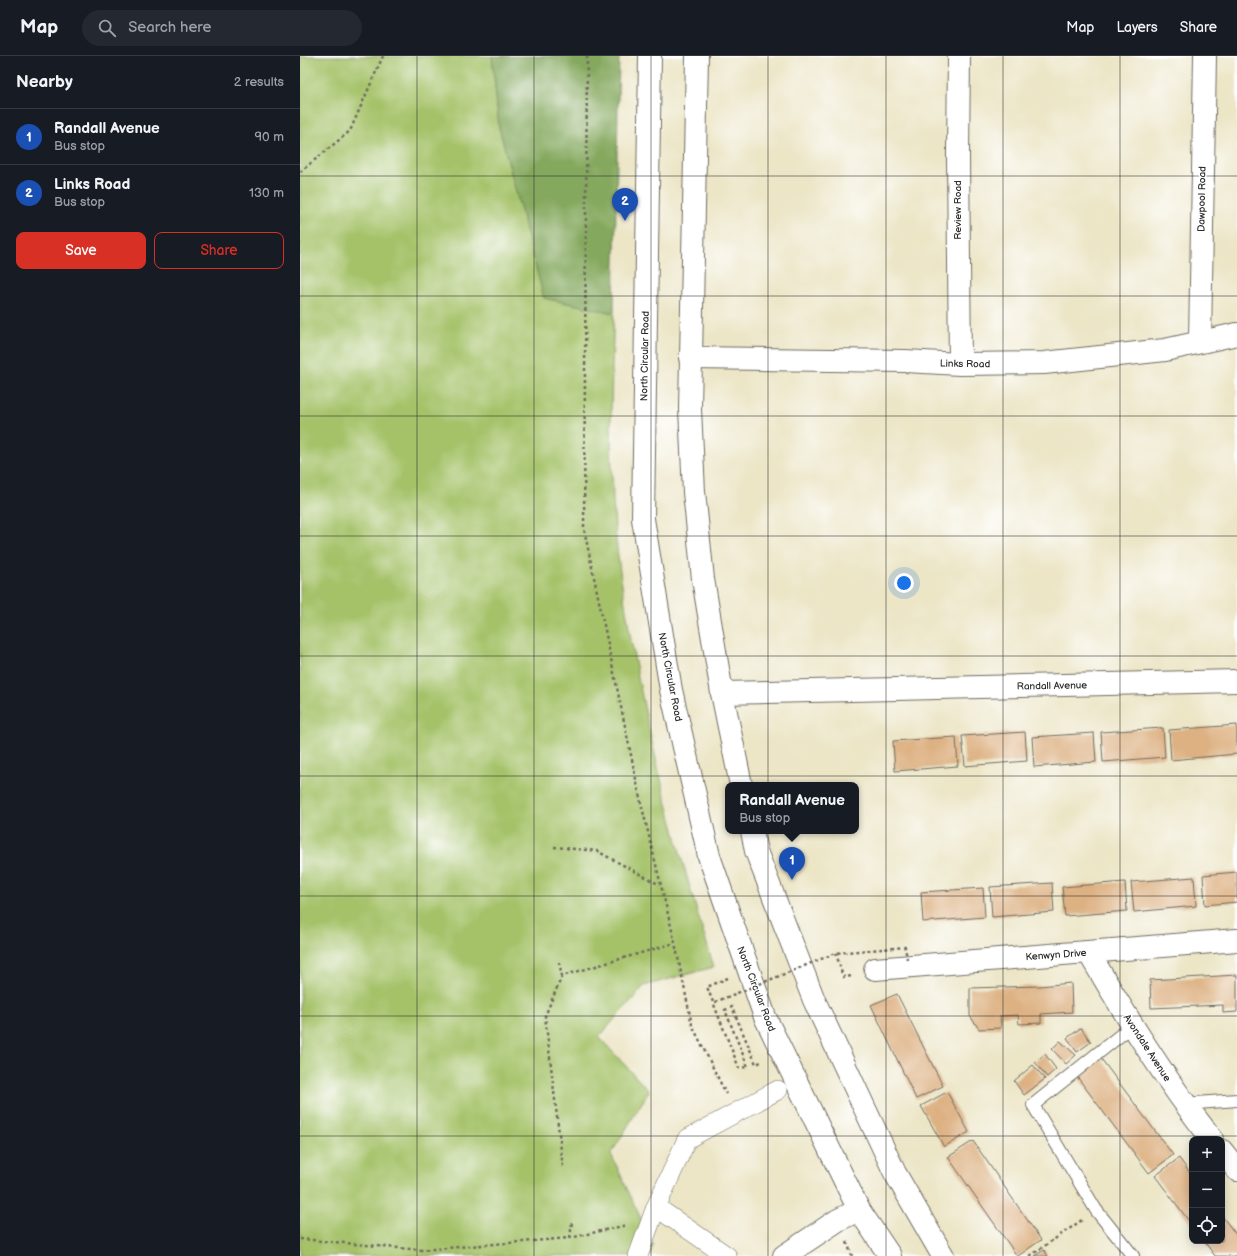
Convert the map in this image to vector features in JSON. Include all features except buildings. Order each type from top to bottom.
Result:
[{"type":"main road","name":"North Circular Road","points":[[650,56],[643,519],[671,690],[709,856],[765,1018],[859,1210],[890,1256]]},
{"type":"main road","points":[[697,56],[690,358],[690,409],[694,492],[703,579],[722,693],[740,782]]},
{"type":"main road","name":"Review Road","points":[[959,56],[958,164],[960,364]]},
{"type":"main road","name":"Dawpool Road","points":[[1200,341],[1205,56]]},
{"type":"main road","name":"Links Road","points":[[690,358],[905,361],[960,364],[1044,363],[1165,350],[1237,334]]},
{"type":"main road","name":"Randall Avenue","points":[[722,693],[1237,681]]},
{"type":"main road","points":[[753,834],[756,850],[814,1000],[895,1174],[943,1256]]},
{"type":"main road","name":"Kenwyn Drive","points":[[867,972],[1237,940]]},
{"type":"main road","name":"Avondale Avenue","points":[[1089,953],[1132,1026],[1184,1104],[1210,1136]]},
{"type":"main road","points":[[1225,1155],[1237,1170]]},
{"type":"main road","points":[[784,1256],[838,1220],[859,1210]]},
{"type":"street","points":[[638,1256],[656,1207],[686,1139],[778,1090]]},
{"type":"street","points":[[656,1207],[727,1256]]},
{"type":"lane","points":[[1132,1026],[1033,1105],[1096,1210],[1133,1256]]},
{"type":"lane","points":[[1184,1104],[1237,1100]]},
{"type":"path","points":[[300,172],[350,131],[384,56]]},
{"type":"path","points":[[588,56],[584,529],[641,803],[675,944],[692,1025],[734,1113]]},
{"type":"path","points":[[554,847],[597,851],[661,885]]},
{"type":"path","points":[[562,976],[675,944]]},
{"type":"path","points":[[715,1002],[836,953],[906,948],[906,959]]},
{"type":"path","points":[[836,953],[843,977],[867,972]]},
{"type":"path","points":[[559,962],[562,976],[545,1016],[563,1167]]},
{"type":"path","points":[[725,979],[707,987],[715,1002],[739,1068],[748,1067],[725,1010],[732,1007],[756,1064]]},
{"type":"path","points":[[300,1240],[421,1250],[570,1238],[633,1224],[656,1207]]},
{"type":"path","points":[[1030,1256],[1096,1210]]},
{"type":"path","points":[[570,1238],[572,1222]]},
{"type":"green space","points":[[300,56],[492,56],[499,127],[544,298],[614,313],[611,447],[615,527],[622,584],[631,640],[657,764],[678,845],[714,967],[644,986],[599,1037],[649,1091],[611,1154],[653,1245],[649,1256],[300,1256]]},
{"type":"green space","points":[[492,56],[619,56],[614,313],[544,298],[499,127]]},
{"type":"place","name":"Links Road","points":[[625,221]]},
{"type":"place","name":"Randall Avenue","points":[[792,880]]}]
